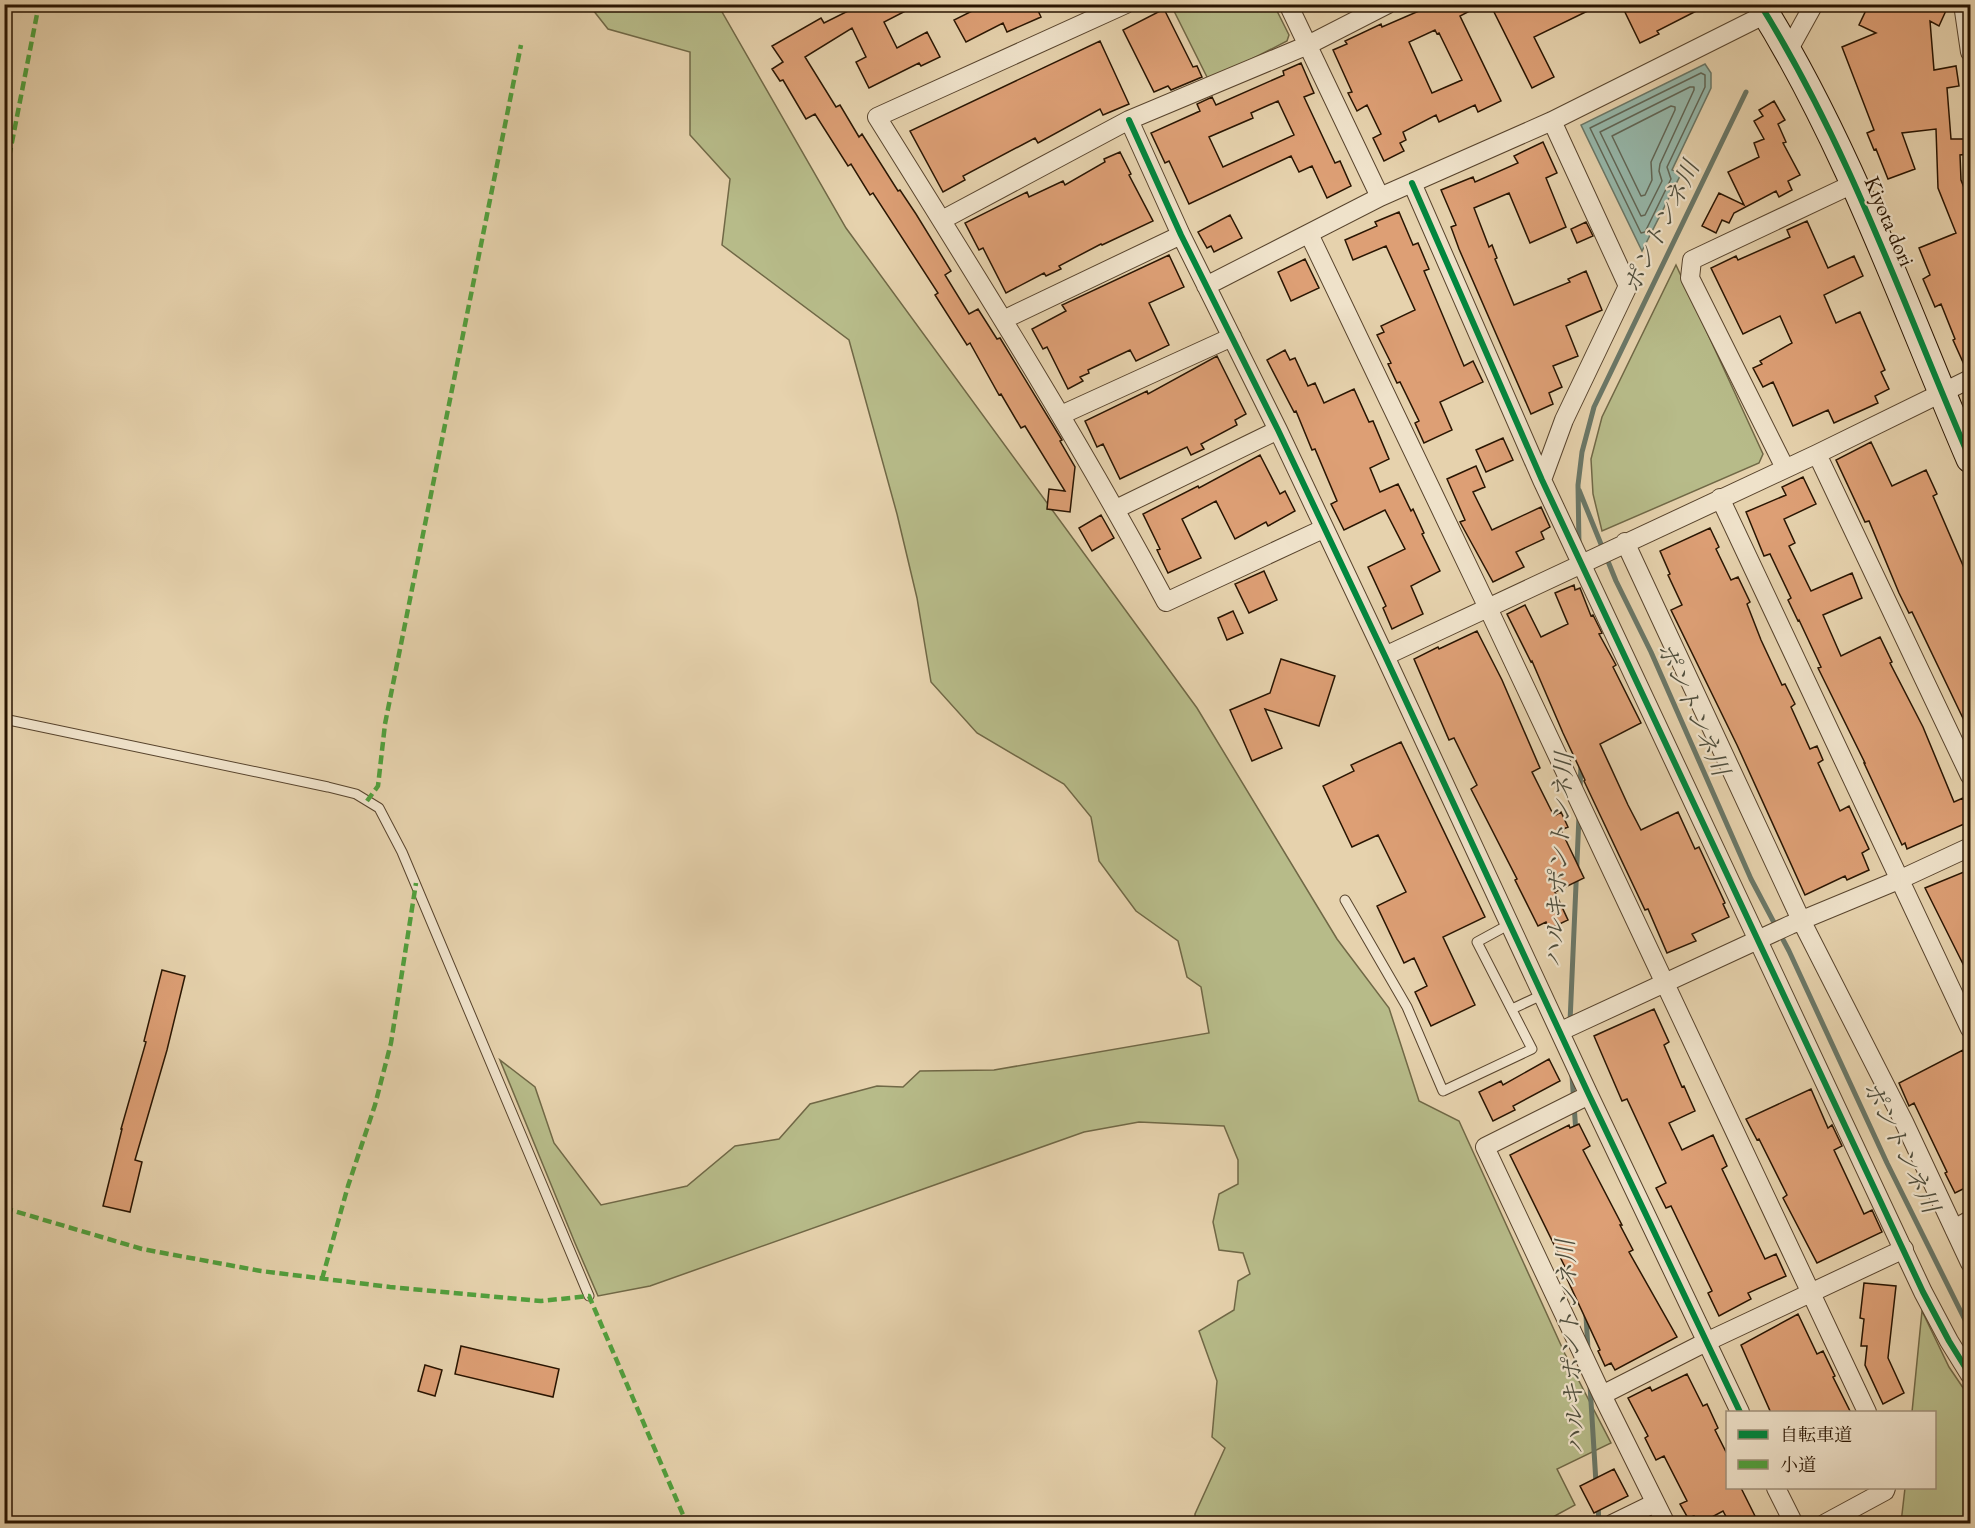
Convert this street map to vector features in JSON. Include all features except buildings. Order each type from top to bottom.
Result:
[{"type":"street","points":[[1126,4],[877,117],[1061,415],[1116,509],[1166,602],[1323,529]]},
{"type":"street","points":[[1288,4],[1380,197]]},
{"type":"street","points":[[942,220],[1129,120],[1308,45],[1388,4]]},
{"type":"street","points":[[1788,51],[1814,4]]},
{"type":"street","points":[[1963,4],[1971,52]]},
{"type":"street","points":[[1206,286],[1380,197],[1552,121],[1763,9]]},
{"type":"street","name":"Kiyota dori","points":[[1763,9],[1788,51],[1855,183],[1971,459]]},
{"type":"street","points":[[1129,120],[1181,235],[1278,430],[1385,656],[1739,1411]]},
{"type":"street","points":[[1542,480],[1564,420],[1628,286],[1552,121]]},
{"type":"street","points":[[1412,183],[1542,480],[1587,561],[1904,1249],[1949,1341],[1971,1375]]},
{"type":"street","points":[[1785,468],[1690,278],[1692,260],[1855,183]]},
{"type":"street","points":[[1308,234],[1488,608],[1866,1411]]},
{"type":"street","points":[[1003,320],[1181,235]]},
{"type":"street","points":[[1061,415],[1232,336]]},
{"type":"street","points":[[1385,656],[1817,454],[1971,379]]},
{"type":"street","points":[[1116,509],[1278,430]]},
{"type":"street","points":[[1817,454],[1971,776]]},
{"type":"street","points":[[1720,498],[1971,1029]]},
{"type":"street","points":[[1619,545],[1795,922],[1904,1122],[1971,1263]]},
{"type":"street","points":[[1561,1031],[1795,922],[1901,879],[1971,847]]},
{"type":"street","points":[[1589,1095],[1485,1147],[1602,1395],[1666,1524]]},
{"type":"street","points":[[1954,1229],[1971,1220]]},
{"type":"street","points":[[1602,1395],[1706,1342],[1904,1249]]},
{"type":"street","points":[[1776,1489],[1794,1524]]},
{"type":"street","points":[[1824,1524],[1886,1489]]},
{"type":"street","points":[[1612,1524],[1655,1503]]},
{"type":"lane","points":[[4,718],[328,787],[356,794],[378,808],[402,852],[590,1296]]},
{"type":"lane","points":[[1345,900],[1407,1007],[1443,1091],[1532,1048],[1477,942],[1510,924]]},
{"type":"lane","points":[[1512,1009],[1544,994]]},
{"type":"green space","points":[[589,5],[718,5],[846,228],[1197,708],[1337,939],[1389,1008],[1419,1101],[1459,1121],[1565,1354],[1611,1443],[1557,1469],[1575,1505],[1542,1523],[1195,1523],[1195,1514],[1225,1448],[1212,1437],[1217,1381],[1199,1331],[1234,1310],[1238,1281],[1250,1274],[1243,1253],[1219,1250],[1213,1222],[1219,1194],[1238,1184],[1238,1160],[1224,1126],[1139,1122],[1084,1132],[650,1286],[598,1296],[500,1060],[535,1087],[554,1143],[601,1205],[687,1186],[735,1146],[779,1139],[810,1104],[877,1086],[903,1087],[920,1071],[994,1070],[1209,1033],[1201,987],[1187,977],[1178,941],[1136,911],[1099,861],[1091,817],[1064,784],[977,733],[931,682],[917,598],[897,514],[849,340],[722,245],[730,179],[690,135],[690,52],[608,29]]},
{"type":"green space","points":[[1171,5],[1274,5],[1289,35],[1287,41],[1209,81]]},
{"type":"green space","points":[[1676,265],[1763,454],[1759,463],[1602,531],[1593,494],[1591,459],[1602,417]]},
{"type":"green space","points":[[1922,1311],[1949,1367],[1970,1398],[1970,1523],[1901,1523],[1905,1489],[1936,1489],[1936,1411],[1912,1411]]},
{"type":"water","points":[[1705,64],[1711,73],[1711,88],[1672,170],[1681,174],[1642,251],[1581,125]]},
{"type":"waterway","name":"ポントンネ川","points":[[1579,545],[1578,485],[1582,452],[1594,407],[1746,92]]},
{"type":"waterway","name":"ポントンネ川","points":[[1579,490],[1616,581],[1651,652],[1751,879],[1789,951],[1887,1163],[1970,1330]]},
{"type":"waterway","name":"ハルキポントンネ川","points":[[1580,788],[1581,765]]},
{"type":"waterway","name":"ハルキポントンネ川","points":[[1570,1022],[1579,816]]},
{"type":"waterway","name":"ハルキポントンネ川","points":[[1572,1076],[1576,1133]]},
{"type":"waterway","name":"ハルキポントンネ川","points":[[1586,1316],[1588,1349]]},
{"type":"waterway","name":"ハルキポントンネ川","points":[[1590,1385],[1596,1483]]},
{"type":"waterway","name":"ハルキポントンネ川","points":[[1598,1504],[1599,1524]]},
{"type":"marked path","points":[[4,183],[39,4]]},
{"type":"marked path","points":[[367,801],[378,786],[385,724],[521,45]]},
{"type":"marked path","points":[[322,1279],[348,1186],[375,1105],[391,1043],[416,883]]},
{"type":"marked path","points":[[4,1208],[142,1249],[261,1271],[390,1287],[541,1301],[589,1296],[687,1524]]},
{"type":"cycle path","points":[[1760,4],[1792,58],[1848,170],[1970,459]]},
{"type":"cycle path","points":[[1129,120],[1181,235],[1278,430],[1385,656],[1589,1095],[1740,1411]]},
{"type":"cycle path","points":[[1412,183],[1542,480],[1923,1292],[1970,1375]]}]
